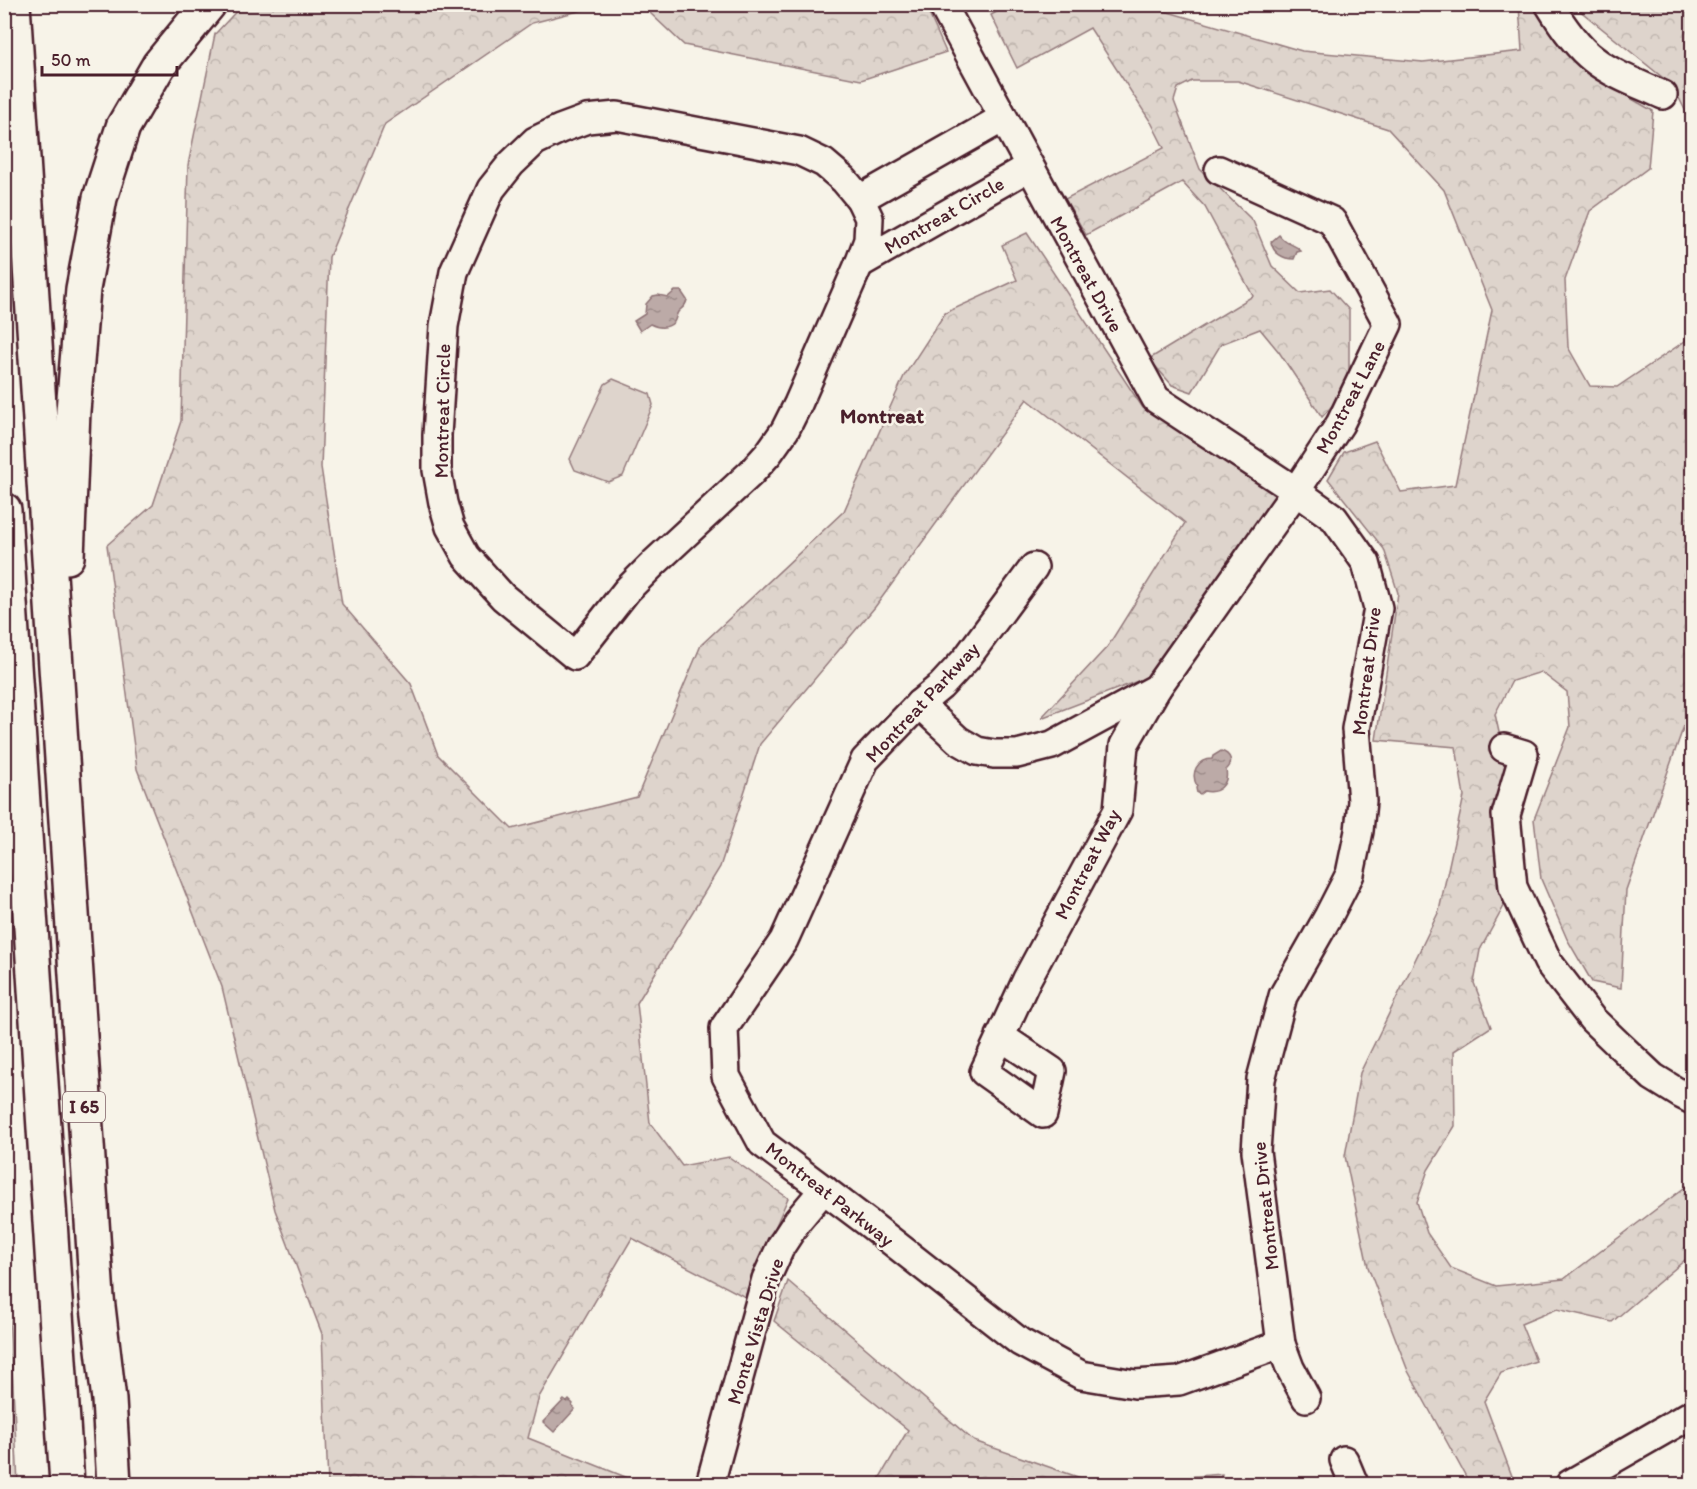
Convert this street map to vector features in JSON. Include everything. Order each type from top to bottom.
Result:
[{"type":"highway","name":"I 65","points":[[13,4],[97,1299],[109,1400],[114,1485]]},
{"type":"highway","points":[[60,730],[73,411],[83,289],[100,198],[123,127],[159,65],[209,4]]},
{"type":"highway","name":"I 65","points":[[4,510],[67,1485]]},
{"type":"street","name":"Montreat Drive","points":[[942,4],[1156,399],[1334,518],[1366,563],[1378,608],[1356,729],[1362,801],[1359,831],[1350,874],[1283,996],[1261,1079],[1256,1151],[1281,1344],[1290,1368],[1306,1398]]},
{"type":"street","points":[[1549,4],[1562,25],[1592,58],[1622,77],[1663,95]]},
{"type":"street","name":"Montreat Circle","points":[[617,116],[799,151],[824,163],[844,180],[860,199],[868,218],[868,240],[785,430],[751,473],[627,590],[575,656],[503,597],[466,556],[450,528],[437,470],[444,326],[454,272],[491,189],[511,164],[535,141],[586,119],[617,116]]},
{"type":"street","points":[[860,199],[1003,118]]},
{"type":"street","name":"Montreat Circle","points":[[859,264],[1029,167]]},
{"type":"street","name":"Montreat Lane","points":[[1220,170],[1332,221],[1388,324],[1341,424],[1296,491]]},
{"type":"street","name":"Montreat Way","points":[[1000,1036],[1027,979],[1118,810],[1124,745],[1157,688],[1296,491]]},
{"type":"street","name":"Montreat Parkway","points":[[1034,567],[966,659],[865,760],[784,940],[724,1028],[726,1076],[762,1143],[1020,1342],[1080,1375],[1135,1384],[1179,1382],[1281,1344]]},
{"type":"street","name":"Montreat Way","points":[[919,704],[958,740],[977,751],[1017,754],[1052,745],[1157,688]]},
{"type":"street","points":[[1504,748],[1524,754],[1506,815],[1513,887],[1548,962],[1592,1019],[1618,1044],[1653,1077],[1692,1100]]},
{"type":"street","name":"Monte Vista Drive","points":[[711,1485],[766,1279],[781,1246],[798,1220],[824,1189]]},
{"type":"street","points":[[1570,1485],[1692,1414]]},
{"type":"green space","points":[[243,4],[602,5],[532,23],[385,124],[329,257],[321,467],[342,604],[411,684],[438,755],[512,829],[637,797],[701,645],[844,511],[904,376],[945,313],[1017,280],[1002,245],[1027,233],[1143,408],[1278,495],[1151,676],[1041,718],[1108,646],[1185,523],[1027,399],[875,607],[760,744],[720,867],[637,1003],[650,1123],[682,1166],[729,1157],[788,1198],[745,1297],[632,1238],[539,1397],[528,1438],[643,1484],[328,1484],[322,1334],[275,1210],[222,987],[137,769],[107,545],[153,505],[181,421],[188,165],[215,34]]},
{"type":"green space","points":[[671,4],[925,5],[946,52],[861,80],[684,45],[649,12]]},
{"type":"green space","points":[[1009,5],[1144,5],[1302,51],[1423,62],[1522,51],[1519,5],[1541,5],[1588,74],[1653,111],[1648,168],[1590,211],[1565,280],[1568,347],[1590,386],[1617,387],[1685,341],[1692,321],[1692,703],[1626,890],[1621,988],[1592,982],[1567,939],[1541,879],[1534,819],[1570,727],[1567,692],[1541,672],[1512,681],[1495,714],[1507,769],[1497,810],[1504,906],[1480,950],[1474,983],[1491,1027],[1454,1051],[1455,1126],[1428,1170],[1417,1202],[1427,1233],[1451,1268],[1496,1286],[1564,1279],[1692,1182],[1692,1254],[1612,1322],[1557,1309],[1521,1324],[1536,1361],[1501,1373],[1484,1401],[1515,1484],[1470,1484],[1408,1371],[1368,1267],[1345,1156],[1360,1073],[1439,911],[1464,796],[1456,747],[1376,740],[1398,593],[1384,549],[1328,479],[1344,452],[1375,441],[1401,492],[1455,485],[1492,310],[1444,190],[1388,129],[1238,81],[1192,81],[1178,88],[1174,101],[1200,169],[1253,221],[1272,266],[1300,293],[1330,289],[1349,310],[1349,387],[1322,417],[1279,352],[1260,329],[1221,344],[1192,392],[1172,385],[1149,359],[1253,296],[1205,207],[1182,182],[1086,235],[1065,199],[1164,148],[1152,124],[1090,28],[1017,68],[991,15]]},
{"type":"green space","points":[[1573,5],[1692,5],[1692,124],[1673,86]]},
{"type":"green space","points":[[613,379],[650,394],[653,405],[623,476],[608,482],[575,470],[570,459],[605,384]]},
{"type":"green space","points":[[4,1212],[18,1484],[4,1484]]},
{"type":"green space","points":[[788,1281],[974,1441],[1098,1484],[876,1484],[908,1430],[774,1321]]},
{"type":"green space","points":[[1222,1474],[1221,1484],[1099,1484]]},
{"type":"water","points":[[1279,235],[1301,251],[1297,252],[1294,259],[1282,257],[1274,249],[1271,242]]},
{"type":"water","points":[[675,291],[681,291],[687,300],[674,322],[662,327],[650,324],[640,331],[634,321],[645,314],[646,304],[653,296],[668,297]]},
{"type":"water","points":[[1221,751],[1227,754],[1231,762],[1226,770],[1224,784],[1218,790],[1197,793],[1194,776],[1196,768],[1202,761],[1212,759]]},
{"type":"water","points":[[564,1400],[567,1402],[569,1400],[575,1409],[554,1432],[543,1422]]},
{"type":"district","name":"Montreat","points":[[882,415]]}]
